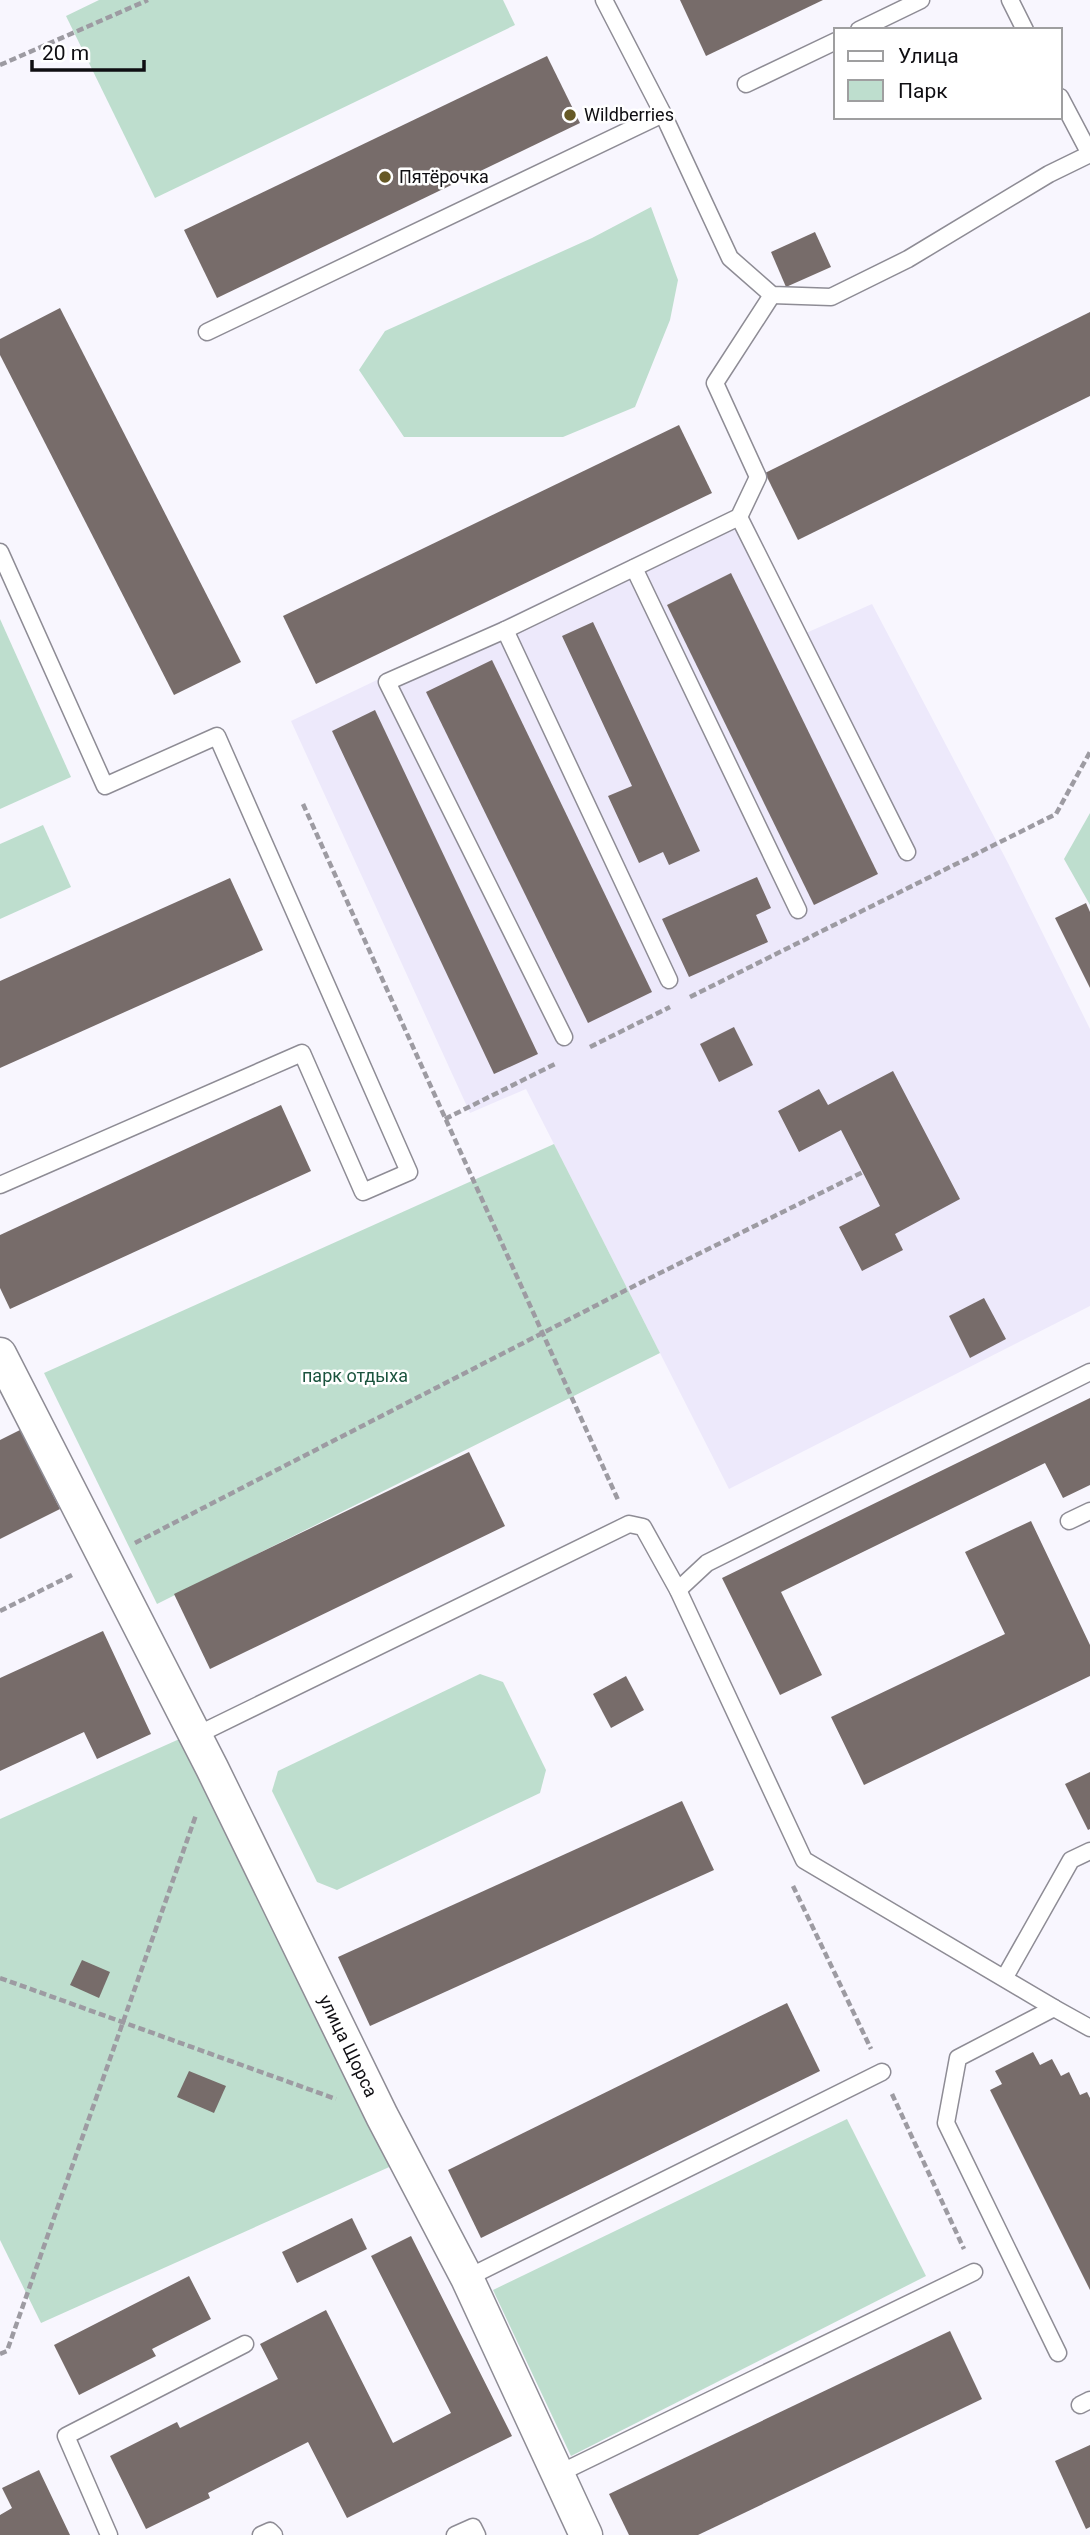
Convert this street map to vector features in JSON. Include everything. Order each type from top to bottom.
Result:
[{"type":"street","name":"улица Щорса","points":[[0,1354],[102,1560],[212,1768],[382,2116],[467,2278],[560,2473],[586,2535]]},
{"type":"lane","points":[[604,0],[663,114],[730,258],[772,295],[831,297],[908,259],[1049,174],[1090,154],[1062,101]]},
{"type":"lane","points":[[863,28],[921,0]]},
{"type":"lane","points":[[1010,0],[1024,28]]},
{"type":"lane","points":[[746,84],[834,42]]},
{"type":"lane","points":[[207,332],[663,114]]},
{"type":"lane","points":[[564,1037],[387,682],[505,630],[740,517],[758,477],[715,383],[772,295]]},
{"type":"lane","points":[[740,517],[907,852]]},
{"type":"lane","points":[[0,552],[104,786],[217,736],[410,1172],[363,1192],[302,1053],[0,1185]]},
{"type":"lane","points":[[634,568],[798,910]]},
{"type":"lane","points":[[505,630],[669,980]]},
{"type":"lane","points":[[677,1590],[707,1563],[1090,1372]]},
{"type":"lane","points":[[1069,1521],[1090,1511]]},
{"type":"lane","points":[[195,1736],[629,1524],[643,1527],[677,1590],[804,1860],[1090,2028]]},
{"type":"lane","points":[[1005,1977],[1071,1860],[1090,1851]]},
{"type":"lane","points":[[1054,2008],[958,2058],[946,2123],[1058,2353]]},
{"type":"lane","points":[[467,2278],[882,2072]]},
{"type":"lane","points":[[560,2473],[974,2272]]},
{"type":"lane","points":[[110,2535],[66,2436],[246,2344]]},
{"type":"lane","points":[[455,2535],[473,2527],[477,2535]]},
{"type":"lane","points":[[261,2535],[270,2531],[274,2535]]},
{"type":"path","points":[[0,65],[148,0]]},
{"type":"path","points":[[582,1051],[1056,814],[1090,752]]},
{"type":"path","points":[[445,1119],[569,1057]]},
{"type":"path","points":[[0,1611],[628,1289],[863,1172]]},
{"type":"path","points":[[0,2354],[7,2351],[212,1768]]},
{"type":"path","points":[[0,1978],[382,2116]]},
{"type":"shaded area","points":[[744,505],[806,633],[872,604],[1008,863],[1090,1029],[1090,1306],[729,1489],[526,1089],[470,1113],[291,721]]},
{"type":"green space","points":[[99,0],[503,0],[515,25],[155,198],[66,16]]},
{"type":"green space","points":[[651,207],[678,280],[670,320],[635,407],[563,437],[404,437],[359,370],[385,331],[592,238]]},
{"type":"green space","points":[[0,619],[71,777],[0,809]]},
{"type":"green space","points":[[1090,813],[1090,905],[1064,859]]},
{"type":"green space","points":[[43,825],[71,887],[0,919],[0,844]]},
{"type":"green space","name":"парк отдыха","points":[[554,1144],[660,1353],[157,1604],[44,1373]]},
{"type":"green space","points":[[480,1674],[503,1682],[546,1770],[540,1793],[337,1890],[317,1882],[272,1791],[278,1771]]},
{"type":"green space","points":[[184,1737],[396,2164],[41,2323],[0,2240],[0,1819]]},
{"type":"green space","points":[[847,2119],[926,2276],[571,2456],[493,2290]]},
{"type":"building","points":[[680,0],[823,0],[706,56]]},
{"type":"building","points":[[547,56],[580,123],[217,298],[184,230]]},
{"type":"building","points":[[815,232],[831,267],[786,287],[771,252]]},
{"type":"building","points":[[60,308],[241,662],[174,695],[0,355],[0,339]]},
{"type":"building","points":[[1090,312],[1090,396],[798,540],[765,473]]},
{"type":"building","points":[[679,425],[712,493],[316,684],[283,616]]},
{"type":"building","points":[[731,573],[878,874],[814,905],[667,605]]},
{"type":"building","points":[[593,622],[700,851],[669,865],[663,852],[639,863],[608,796],[632,786],[562,636]]},
{"type":"building","points":[[492,660],[652,992],[588,1023],[426,692]]},
{"type":"building","points":[[375,710],[538,1054],[494,1074],[332,731]]},
{"type":"building","points":[[757,877],[771,908],[756,915],[768,942],[689,977],[662,919]]},
{"type":"building","points":[[230,878],[263,950],[0,1068],[0,981]]},
{"type":"building","points":[[1086,903],[1090,912],[1090,988],[1055,918]]},
{"type":"building","points":[[734,1027],[753,1065],[719,1082],[700,1044]]},
{"type":"building","points":[[893,1071],[960,1199],[895,1234],[903,1250],[862,1271],[839,1227],[880,1206],[841,1130],[799,1152],[778,1111],[819,1089],[828,1105]]},
{"type":"building","points":[[281,1105],[311,1171],[10,1309],[0,1288],[0,1235]]},
{"type":"building","points":[[984,1298],[1006,1339],[970,1358],[949,1316]]},
{"type":"building","points":[[1090,1398],[1090,1485],[1063,1498],[1045,1463],[781,1592],[822,1675],[780,1695],[722,1578]]},
{"type":"building","points":[[20,1430],[60,1509],[0,1539],[0,1440]]},
{"type":"building","points":[[469,1452],[505,1526],[210,1669],[174,1594]]},
{"type":"building","points":[[1031,1521],[1090,1645],[1090,1676],[864,1785],[831,1717],[1005,1634],[965,1552]]},
{"type":"building","points":[[103,1631],[151,1734],[97,1759],[84,1732],[0,1771],[0,1678]]},
{"type":"building","points":[[626,1676],[644,1710],[611,1728],[593,1694]]},
{"type":"building","points":[[1090,1772],[1090,1829],[1088,1830],[1065,1784]]},
{"type":"building","points":[[682,1801],[714,1870],[370,2026],[338,1957]]},
{"type":"building","points":[[82,1960],[110,1972],[99,1998],[70,1985]]},
{"type":"building","points":[[787,2003],[820,2071],[481,2238],[448,2170]]},
{"type":"building","points":[[1033,2052],[1040,2065],[1052,2059],[1061,2076],[1069,2072],[1080,2095],[1087,2092],[1090,2098],[1090,2290],[990,2090],[1002,2084],[995,2071]]},
{"type":"building","points":[[189,2071],[226,2086],[214,2113],[177,2097]]},
{"type":"building","points":[[352,2218],[367,2249],[297,2283],[282,2252]]},
{"type":"building","points":[[411,2236],[512,2436],[347,2518],[308,2442],[208,2493],[210,2498],[146,2529],[110,2456],[177,2422],[180,2428],[278,2379],[260,2344],[326,2310],[393,2443],[451,2413],[371,2256]]},
{"type":"building","points":[[189,2276],[211,2319],[152,2349],[156,2356],[79,2395],[54,2345]]},
{"type":"building","points":[[950,2331],[982,2399],[698,2535],[629,2535],[609,2494]]},
{"type":"building","points":[[1090,2445],[1090,2527],[1086,2529],[1055,2461]]},
{"type":"building","points":[[39,2470],[70,2535],[0,2535],[0,2515],[12,2508],[2,2488]]},
{"type":"place","name":"Wildberries","points":[[570,115]]},
{"type":"place","name":"Пятёрочка","points":[[385,177]]}]
